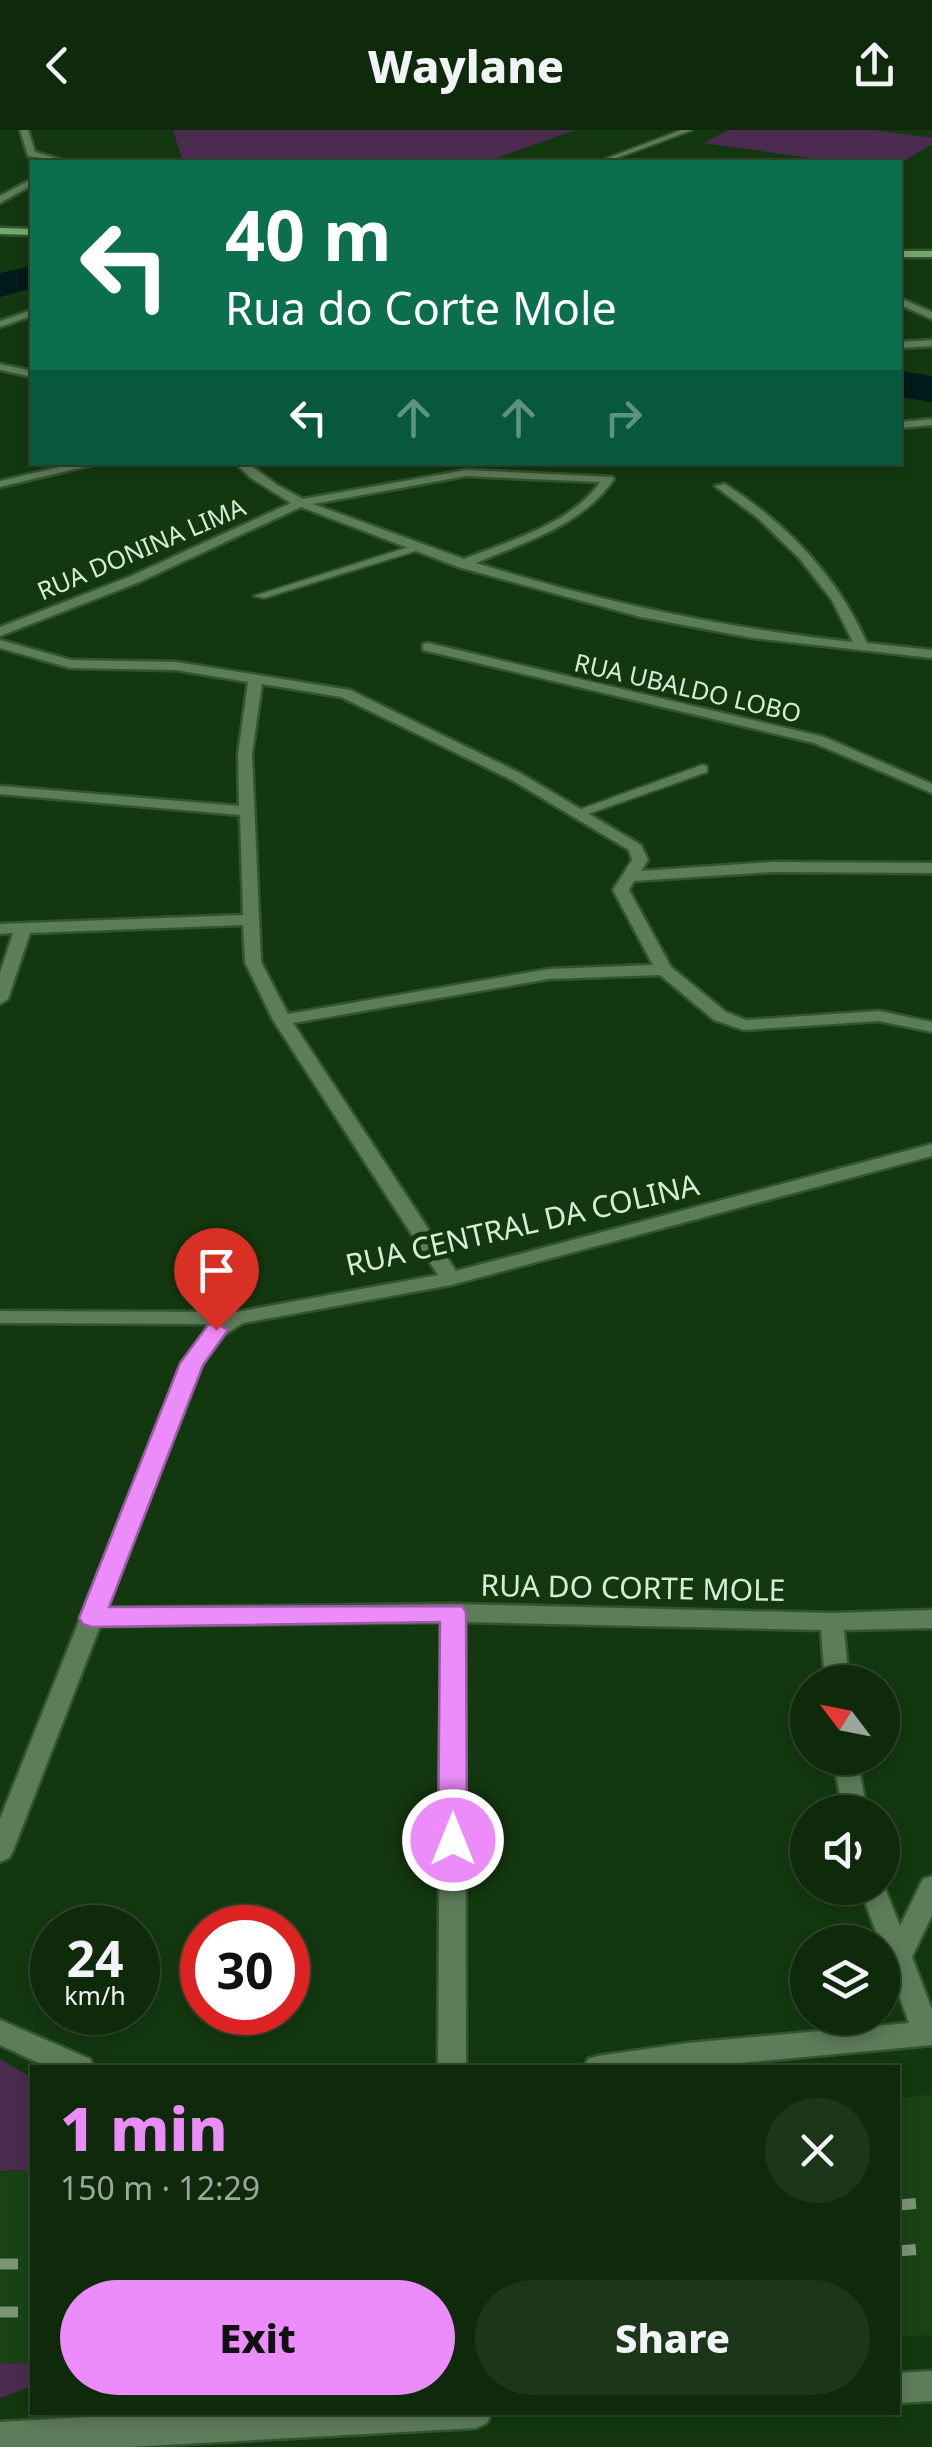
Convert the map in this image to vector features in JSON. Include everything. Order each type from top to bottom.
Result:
[{"type":"main road","points":[[0,231],[30,232]]},
{"type":"main road","points":[[902,254],[932,254]]},
{"type":"street","points":[[24,130],[31,154],[57,160]]},
{"type":"street","points":[[0,200],[30,183]]},
{"type":"street","points":[[902,301],[932,316]]},
{"type":"street","points":[[0,324],[30,314]]},
{"type":"street","points":[[902,344],[932,343]]},
{"type":"street","points":[[0,367],[30,374]]},
{"type":"street","points":[[902,425],[932,422]]},
{"type":"street","points":[[3,482],[85,465]]},
{"type":"street","points":[[242,465],[256,479],[300,504],[462,564],[560,592],[722,629],[932,654]]},
{"type":"street","points":[[300,504],[466,473],[594,476],[609,481],[576,509],[545,528],[462,564]]},
{"type":"street","points":[[721,486],[760,512],[802,556],[855,628],[862,646]]},
{"type":"street","name":"RUA DONINA LIMA","points":[[0,632],[132,580],[300,504]]},
{"type":"street","points":[[0,644],[70,664],[176,666],[256,677],[364,700],[580,812],[636,848],[640,860],[621,890],[633,918],[664,970],[720,1016],[744,1025],[879,1016],[932,1027]]},
{"type":"street","name":"RUA UBALDO LOBO","points":[[428,647],[818,740],[932,790]]},
{"type":"street","points":[[256,677],[246,731],[249,920],[254,962],[282,1020],[451,1278]]},
{"type":"street","points":[[0,790],[247,811]]},
{"type":"street","points":[[627,877],[773,867],[932,868]]},
{"type":"street","points":[[0,929],[249,920]]},
{"type":"street","points":[[0,999],[23,928]]},
{"type":"street","points":[[282,1020],[549,974],[664,970]]},
{"type":"street","name":"RUA CENTRAL DA COLINA","points":[[0,1317],[238,1318],[451,1278],[932,1150]]},
{"type":"street","points":[[0,1851],[192,1363],[216,1330],[238,1318]]},
{"type":"street","points":[[452,2065],[453,1612]]},
{"type":"street","name":"RUA DO CORTE MOLE","points":[[92,1618],[453,1612],[832,1622],[932,1619]]},
{"type":"street","points":[[832,1622],[836,1665]]},
{"type":"street","points":[[619,2065],[929,2033],[900,1955],[932,1887]]},
{"type":"street","points":[[0,2032],[73,2065]]},
{"type":"street","points":[[900,2388],[932,2386]]},
{"type":"street","points":[[0,2438],[160,2439],[441,2415]]},
{"type":"lane","points":[[606,160],[689,130]]},
{"type":"lane","points":[[260,596],[418,547]]},
{"type":"lane","points":[[580,812],[702,769]]},
{"type":"shaded area","points":[[173,130],[575,130],[492,160],[182,160]]},
{"type":"shaded area","points":[[729,130],[874,130],[932,138],[932,144],[902,162],[825,160],[703,143]]},
{"type":"shaded area","points":[[0,2059],[30,2077],[30,2170],[0,2171]]},
{"type":"shaded area","points":[[932,2095],[932,2335],[900,2337],[900,2098]]},
{"type":"shaded area","points":[[30,2170],[30,2364],[0,2363],[0,2172]]},
{"type":"shaded area","points":[[0,2363],[30,2364],[30,2387],[0,2398]]},
{"type":"waterway","points":[[0,285],[30,278]]},
{"type":"waterway","points":[[902,384],[932,389]]},
{"type":"railway","points":[[900,2205],[932,2202]]},
{"type":"railway","points":[[900,2251],[932,2248]]},
{"type":"railway","points":[[0,2264],[30,2264]]},
{"type":"railway","points":[[0,2312],[30,2312]]},
{"type":"route","points":[[216,1330],[192,1363],[92,1618],[453,1612],[453,1840]]}]
